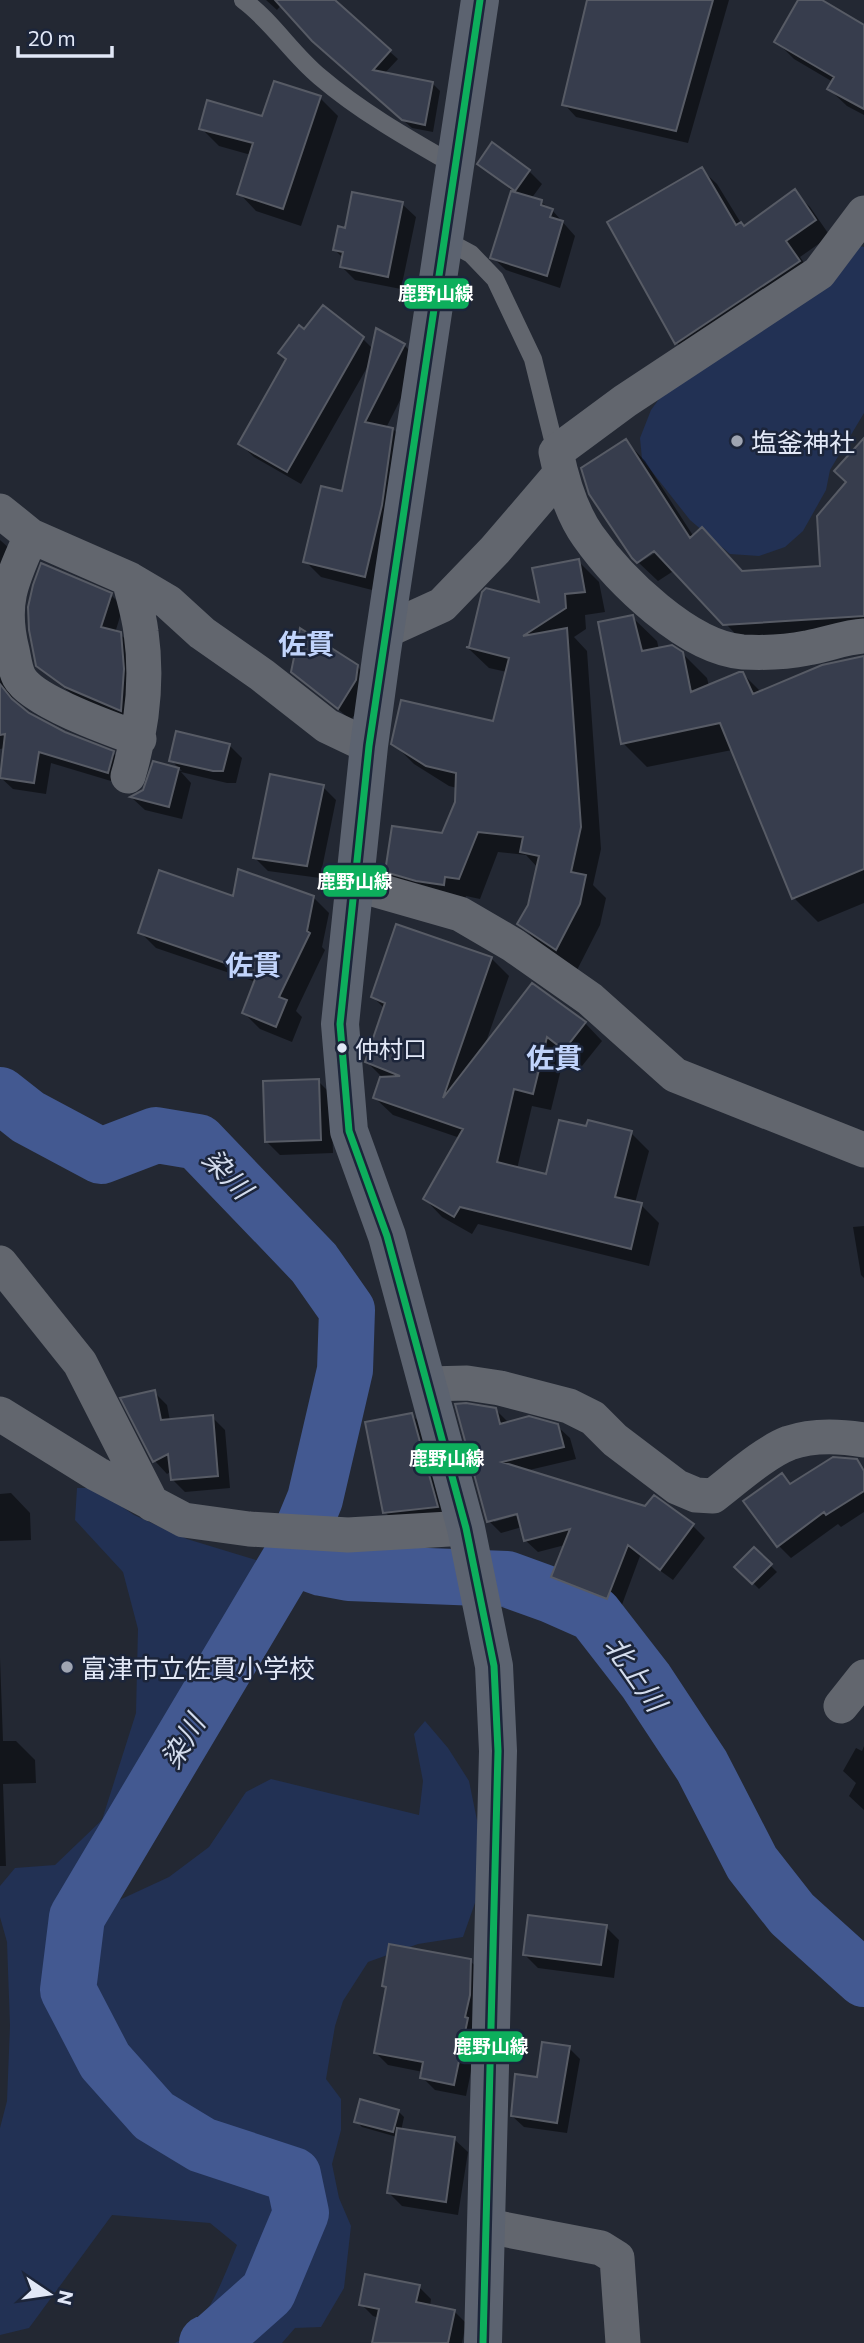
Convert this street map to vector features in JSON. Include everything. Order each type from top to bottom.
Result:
[{"type":"highway","points":[[480,0],[369,746],[340,1024],[349,1130],[387,1236],[428,1384],[468,1541],[494,1666],[498,1751],[483,2343]]},
{"type":"street","points":[[385,631],[442,606],[495,550],[559,463],[625,401],[819,273],[864,213]]},
{"type":"street","points":[[559,463],[568,496],[587,535],[615,568],[674,624],[705,642],[740,652],[768,651],[805,649],[864,636]]},
{"type":"street","points":[[0,511],[31,536],[129,579],[168,601],[202,633],[262,675],[327,726],[369,746]]},
{"type":"street","points":[[31,536],[5,605],[6,632],[20,678],[43,698],[84,718],[139,739]]},
{"type":"street","points":[[128,776],[139,739],[144,689],[142,643],[129,579]]},
{"type":"street","points":[[355,884],[460,914],[513,945],[590,999],[675,1075],[864,1150]]},
{"type":"street","points":[[0,1263],[80,1363],[152,1504]]},
{"type":"street","points":[[428,1384],[467,1383],[500,1388],[569,1406],[593,1418],[615,1440],[677,1487],[696,1495],[713,1496],[788,1443],[822,1437],[864,1440]]},
{"type":"street","points":[[0,1414],[97,1474],[184,1520],[249,1529],[468,1541]]},
{"type":"street","points":[[841,1706],[864,1677]]},
{"type":"street","points":[[487,2227],[601,2248],[617,2258],[623,2343]]},
{"type":"lane","points":[[243,0],[318,76],[383,124],[456,166]]},
{"type":"lane","points":[[444,240],[471,254],[495,279],[533,359],[559,463]]},
{"type":"shaded area","points":[[860,246],[864,247],[864,413],[830,470],[826,490],[803,531],[785,547],[759,556],[730,554],[690,520],[642,459],[640,438],[651,410],[670,384]]},
{"type":"shaded area","points":[[77,1488],[95,1488],[134,1515],[187,1539],[259,1561],[273,1589],[192,1774],[115,1902],[169,1877],[209,1847],[246,1792],[271,1779],[419,1815],[423,1781],[414,1734],[425,1721],[448,1748],[469,1781],[479,1830],[476,1900],[463,1937],[418,1944],[368,1962],[343,2001],[335,2026],[326,2079],[341,2099],[341,2130],[332,2164],[339,2198],[351,2226],[344,2288],[321,2327],[295,2328],[282,2343],[175,2343],[196,2325],[205,2313],[237,2245],[210,2223],[112,2215],[29,2328],[0,2335],[0,2128],[7,2101],[10,2026],[7,1942],[0,1917],[0,1886],[15,1868],[55,1865],[102,1820],[136,1713],[138,1629],[123,1572],[75,1520]]},
{"type":"building","points":[[275,0],[335,0],[391,50],[373,70],[433,82],[425,125],[402,120],[312,41]]},
{"type":"building","points":[[587,0],[713,0],[676,131],[562,105]]},
{"type":"building","points":[[798,0],[822,0],[864,25],[864,109],[827,89],[834,77],[774,42]]},
{"type":"building","points":[[274,81],[321,96],[283,209],[237,194],[253,143],[199,129],[207,100],[262,116]]},
{"type":"building","points":[[492,142],[530,170],[515,191],[477,164]]},
{"type":"building","points":[[702,167],[736,225],[741,222],[744,226],[795,189],[816,220],[786,241],[800,261],[675,344],[607,222]]},
{"type":"building","points":[[511,191],[542,200],[541,205],[553,209],[550,217],[563,221],[547,276],[490,258]]},
{"type":"building","points":[[352,192],[403,202],[388,277],[340,267],[343,252],[333,250],[338,226],[345,228]]},
{"type":"building","points":[[323,305],[364,337],[287,472],[238,444],[286,359],[278,353],[299,325],[304,329]]},
{"type":"building","points":[[376,328],[405,344],[365,422],[393,428],[382,505],[365,577],[303,562],[321,486],[342,491]]},
{"type":"building","points":[[864,438],[864,616],[723,625],[654,551],[637,563],[632,558],[589,494],[581,468],[626,439],[690,538],[702,527],[742,571],[820,566],[817,516],[846,482],[834,471]]},
{"type":"building","points":[[579,559],[585,592],[565,594],[566,608],[523,636],[567,628],[581,827],[571,872],[586,875],[580,904],[556,950],[517,924],[528,905],[539,856],[520,852],[523,837],[478,832],[459,879],[445,877],[444,885],[416,881],[385,872],[392,826],[442,833],[455,802],[456,773],[426,766],[391,744],[401,700],[493,721],[509,658],[466,647],[469,647],[482,592],[486,588],[539,602],[532,568]]},
{"type":"building","points":[[41,563],[112,593],[101,627],[121,632],[124,669],[121,711],[65,687],[36,666],[28,607]]},
{"type":"building","points":[[633,615],[642,651],[672,645],[683,652],[691,692],[743,672],[753,694],[822,665],[864,656],[864,869],[792,899],[720,723],[621,744],[598,622]]},
{"type":"building","points":[[300,628],[358,665],[356,680],[338,709],[291,672]]},
{"type":"building","points":[[0,684],[12,699],[29,713],[65,732],[114,751],[108,773],[39,752],[34,783],[0,778],[5,734],[0,735]]},
{"type":"building","points":[[176,731],[230,744],[223,771],[169,761]]},
{"type":"building","points":[[153,761],[179,768],[169,807],[130,797],[143,790]]},
{"type":"building","points":[[270,774],[324,785],[307,866],[253,858]]},
{"type":"building","points":[[238,869],[314,896],[307,931],[310,933],[279,997],[287,1000],[276,1027],[242,1013],[257,974],[138,933],[159,870],[233,896]]},
{"type":"building","points":[[396,924],[492,957],[443,1098],[532,983],[586,1022],[564,1050],[547,1037],[533,1094],[514,1089],[497,1162],[546,1174],[559,1120],[586,1126],[588,1120],[632,1131],[615,1197],[642,1203],[631,1249],[460,1207],[454,1217],[423,1199],[463,1129],[373,1098],[380,1077],[400,1076],[365,1062],[385,1003],[371,997]]},
{"type":"building","points":[[319,1079],[321,1140],[265,1142],[263,1081]]},
{"type":"building","points":[[155,1390],[161,1420],[213,1415],[218,1476],[171,1480],[168,1454],[153,1462],[120,1398]]},
{"type":"building","points":[[455,1404],[496,1408],[500,1424],[529,1416],[558,1424],[564,1447],[502,1462],[645,1506],[654,1495],[694,1524],[660,1570],[628,1545],[607,1599],[551,1577],[570,1529],[524,1541],[517,1514],[487,1522]]},
{"type":"building","points":[[412,1413],[438,1507],[383,1513],[365,1422]]},
{"type":"building","points":[[833,1457],[857,1459],[864,1471],[864,1491],[826,1515],[824,1512],[777,1547],[743,1501],[782,1473],[790,1484]]},
{"type":"building","points":[[754,1547],[772,1564],[752,1584],[734,1567]]},
{"type":"building","points":[[528,1915],[607,1925],[601,1965],[523,1955]]},
{"type":"building","points":[[389,1944],[471,1959],[470,1995],[465,2017],[468,2018],[454,2085],[420,2078],[423,2062],[374,2053],[386,1987],[382,1986]]},
{"type":"building","points":[[542,2042],[570,2046],[557,2123],[511,2116],[515,2074],[537,2077]]},
{"type":"building","points":[[360,2099],[399,2110],[393,2132],[354,2122]]},
{"type":"building","points":[[397,2128],[455,2137],[446,2202],[387,2193]]},
{"type":"building","points":[[365,2274],[420,2285],[416,2302],[455,2310],[448,2343],[372,2343],[379,2309],[359,2305]]},
{"type":"waterway","name":"染川","points":[[0,1095],[28,1117],[101,1156],[156,1135],[198,1142],[314,1263],[347,1310],[345,1370],[315,1499],[291,1557],[77,1917],[68,1990],[105,2061],[154,2116],[202,2145],[293,2175],[301,2213],[268,2292],[214,2340],[207,2343]]},
{"type":"waterway","name":"北上川","points":[[291,1557],[322,1568],[349,1573],[507,1579],[594,1614],[646,1681],[702,1766],[752,1863],[792,1914],[864,1979]]},
{"type":"transit line","name":"鹿野山線","points":[[480,0],[369,746],[340,1024],[349,1131],[387,1236],[466,1528],[494,1666],[498,1751],[483,2343]]},
{"type":"place","name":"塩釜神社","points":[[737,441]]},
{"type":"place","name":"仲村口","points":[[342,1048]]},
{"type":"place","name":"富津市立佐貫小学校","points":[[67,1667]]},
{"type":"district","name":"佐貫","points":[[306,643]]},
{"type":"district","name":"佐貫","points":[[253,964]]},
{"type":"district","name":"佐貫","points":[[554,1057]]}]
